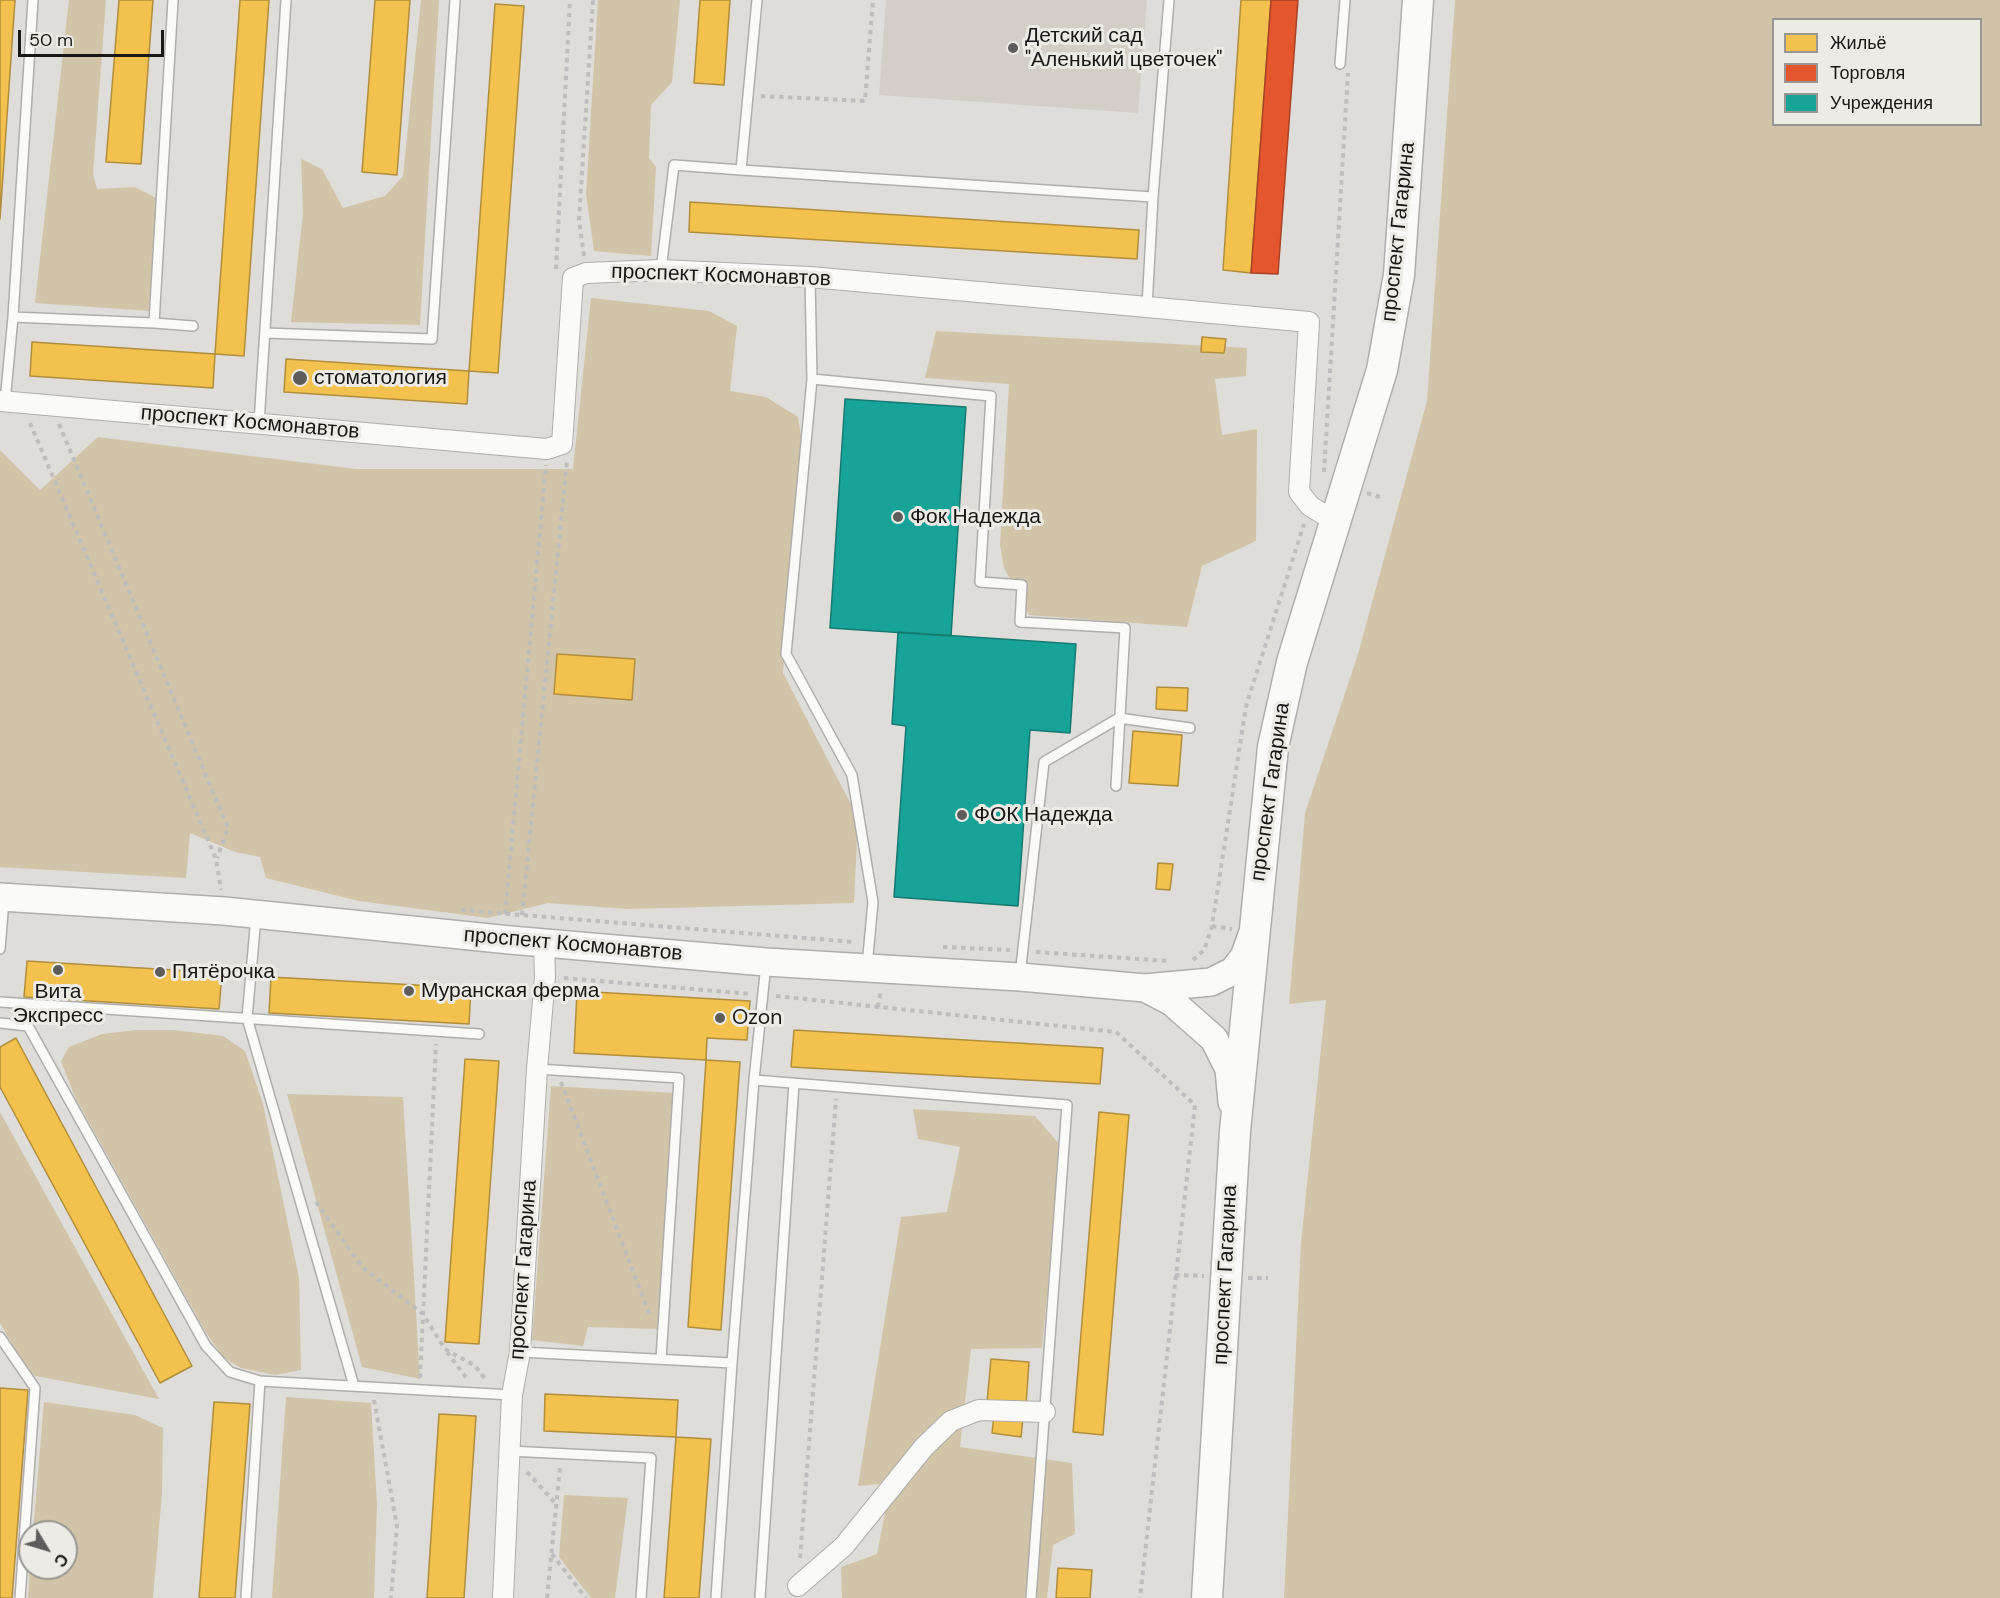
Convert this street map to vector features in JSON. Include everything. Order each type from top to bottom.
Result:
[{"type":"main road","name":"проспект Гагарина","points":[[1207,1598],[1235,1131],[1273,747],[1292,662],[1382,370],[1399,275],[1418,0]]},
{"type":"main road","name":"проспект Космонавтов","points":[[2,898],[224,911],[766,962],[868,956],[1020,977],[1145,988]]},
{"type":"main road","points":[[1145,988],[1211,982],[1233,971],[1244,957],[1253,932]]},
{"type":"main road","points":[[1145,988],[1172,1002],[1214,1039],[1229,1069],[1235,1131]]},
{"type":"street","name":"проспект Космонавтов","points":[[9,402],[547,449],[562,444],[573,278],[586,273],[661,270],[810,277],[1309,322],[1299,492],[1310,506]]},
{"type":"street","points":[[1310,506],[1336,522]]},
{"type":"street","name":"проспект Гагарина","points":[[503,1598],[512,1395],[520,1352],[546,1070],[544,942]]},
{"type":"street","points":[[798,1586],[843,1546],[924,1447],[951,1421],[979,1410],[1045,1412]]},
{"type":"lane","points":[[9,402],[33,0]]},
{"type":"lane","points":[[154,323],[173,0]]},
{"type":"lane","points":[[259,423],[286,0]]},
{"type":"lane","points":[[266,333],[432,339],[455,0]]},
{"type":"lane","points":[[741,170],[757,0]]},
{"type":"lane","points":[[1147,307],[1153,197],[1169,0]]},
{"type":"lane","points":[[1344,64],[1345,0]]},
{"type":"lane","points":[[661,270],[674,165],[1153,197]]},
{"type":"lane","points":[[810,277],[812,379],[786,654],[852,775],[873,902],[868,956]]},
{"type":"lane","points":[[13,317],[193,326]]},
{"type":"lane","points":[[812,379],[991,396],[980,582],[1022,585],[1020,622],[1125,628],[1116,786]]},
{"type":"lane","points":[[1020,977],[1044,762],[1119,718],[1190,728]]},
{"type":"lane","points":[[0,949],[2,898]]},
{"type":"lane","points":[[256,915],[247,1018],[354,1386]]},
{"type":"lane","points":[[716,1598],[754,1080],[766,962]]},
{"type":"lane","points":[[0,1002],[479,1034]]},
{"type":"lane","points":[[0,1023],[28,1026],[206,1346],[230,1372],[260,1381],[512,1395]]},
{"type":"lane","points":[[546,1070],[679,1078],[661,1359]]},
{"type":"lane","points":[[754,1080],[1067,1105],[1031,1598]]},
{"type":"lane","points":[[760,1598],[794,1083]]},
{"type":"lane","points":[[0,1337],[35,1388],[20,1598]]},
{"type":"lane","points":[[520,1352],[732,1363]]},
{"type":"lane","points":[[246,1598],[260,1381]]},
{"type":"lane","points":[[509,1451],[651,1458],[641,1598]]},
{"type":"path","points":[[748,95],[865,101],[873,0]]},
{"type":"path","points":[[1190,963],[1204,951],[1212,926],[1246,706],[1310,506],[1323,481],[1344,64]]},
{"type":"path","points":[[9,402],[216,859],[224,911]]},
{"type":"path","points":[[51,407],[228,828],[216,859]]},
{"type":"path","points":[[505,914],[868,956]]},
{"type":"path","points":[[931,947],[1179,962]]},
{"type":"path","points":[[545,976],[763,995],[1116,1032],[1195,1105],[1140,1598]]},
{"type":"path","points":[[419,1390],[436,1031]]},
{"type":"path","points":[[546,1070],[662,1348]]},
{"type":"path","points":[[798,1586],[837,1086]]},
{"type":"path","points":[[311,1194],[362,1267],[423,1314],[445,1349],[478,1393]]},
{"type":"path","points":[[445,1349],[475,1366],[485,1379],[489,1394]]},
{"type":"path","points":[[372,1387],[397,1526],[391,1598]]},
{"type":"path","points":[[509,1451],[556,1505]]},
{"type":"path","points":[[548,1598],[561,1454]]},
{"type":"path","points":[[552,1554],[586,1598]]},
{"type":"shaded area","points":[[69,0],[106,0],[93,174],[97,189],[135,187],[156,198],[150,311],[35,303]]},
{"type":"shaded area","points":[[421,0],[439,0],[420,325],[291,322],[303,213],[301,159],[322,169],[343,208],[385,196],[403,176]]},
{"type":"shaded area","points":[[598,0],[680,0],[672,82],[651,105],[649,158],[656,167],[651,256],[594,251],[586,194]]},
{"type":"shaded area","name":"Детский сад \"Аленький цветочек\"","points":[[886,0],[1147,0],[1138,113],[879,95]]},
{"type":"shaded area","points":[[1455,0],[2000,0],[2000,1598],[1284,1598],[1301,1243],[1326,1000],[1289,1004],[1305,813],[1358,654],[1427,401]]},
{"type":"shaded area","points":[[591,298],[709,311],[737,326],[730,391],[766,397],[798,417],[801,436],[783,673],[858,818],[854,903],[628,909],[548,903],[488,918],[359,901],[266,878],[260,857],[235,852],[190,833],[186,878],[0,867],[0,450],[40,490],[98,437],[356,469],[573,469]]},
{"type":"shaded area","points":[[936,331],[1247,348],[1246,376],[1215,379],[1222,435],[1257,429],[1256,541],[1202,566],[1187,627],[1029,615],[1004,568],[1000,545],[1009,384],[925,378]]},
{"type":"shaded area","points":[[136,1030],[173,1030],[223,1036],[245,1051],[263,1104],[299,1278],[301,1370],[275,1375],[241,1368],[223,1357],[205,1331],[75,1097],[61,1061],[69,1047],[102,1034]]},
{"type":"shaded area","points":[[551,1086],[675,1093],[659,1329],[588,1327],[583,1346],[532,1340]]},
{"type":"shaded area","points":[[287,1094],[403,1097],[420,1379],[362,1367]]},
{"type":"shaded area","points":[[913,1109],[1035,1116],[1061,1146],[1042,1348],[971,1349],[960,1447],[1072,1463],[1075,1534],[1053,1545],[1047,1598],[842,1598],[841,1567],[877,1554],[891,1483],[858,1486],[901,1217],[947,1212],[960,1147],[918,1139]]},
{"type":"shaded area","points":[[0,1112],[159,1399],[30,1375],[0,1323]]},
{"type":"shaded area","points":[[286,1397],[371,1403],[377,1504],[374,1598],[272,1598]]},
{"type":"shaded area","points":[[44,1402],[135,1415],[163,1428],[162,1493],[153,1598],[28,1598],[29,1580],[78,1580],[78,1520],[34,1520]]},
{"type":"shaded area","points":[[564,1495],[628,1498],[615,1598],[591,1598],[559,1557]]},
{"type":"building: Жильё","points":[[0,0],[15,0],[0,219]]},
{"type":"building: Жильё","points":[[119,0],[153,0],[141,164],[106,162]]},
{"type":"building: Жильё","points":[[240,0],[269,0],[244,356],[215,354]]},
{"type":"building: Жильё","points":[[375,0],[410,0],[397,175],[362,172]]},
{"type":"building: Жильё","points":[[700,0],[730,0],[724,85],[694,83]]},
{"type":"building: Жильё","points":[[1241,0],[1271,0],[1251,273],[1223,270]]},
{"type":"building: Жильё","points":[[495,4],[524,6],[498,373],[469,371]]},
{"type":"building: Жильё","points":[[690,202],[1139,230],[1137,259],[689,232]]},
{"type":"building: Жильё","points":[[1202,337],[1226,339],[1224,353],[1201,352]]},
{"type":"building: Жильё","points":[[32,342],[215,354],[213,388],[30,376]]},
{"type":"building: Жильё","points":[[286,359],[469,371],[467,404],[284,392]]},
{"type":"building: Жильё","points":[[557,654],[635,659],[632,700],[554,694]]},
{"type":"building: Жильё","points":[[1157,687],[1188,688],[1187,711],[1156,709]]},
{"type":"building: Жильё","points":[[1133,731],[1182,735],[1178,786],[1129,783]]},
{"type":"building: Жильё","points":[[1158,863],[1173,864],[1170,890],[1156,889]]},
{"type":"building: Жильё","points":[[27,961],[222,973],[219,1009],[24,997]]},
{"type":"building: Жильё","points":[[271,977],[471,988],[469,1024],[269,1013]]},
{"type":"building: Жильё","points":[[577,991],[750,1001],[747,1040],[707,1038],[706,1060],[574,1053]]},
{"type":"building: Жильё","points":[[794,1030],[1103,1048],[1100,1084],[791,1067]]},
{"type":"building: Жильё","points":[[16,1038],[192,1366],[160,1383],[0,1087],[0,1047]]},
{"type":"building: Жильё","points":[[465,1059],[499,1061],[479,1344],[445,1342]]},
{"type":"building: Жильё","points":[[706,1060],[740,1062],[721,1330],[688,1327]]},
{"type":"building: Жильё","points":[[1099,1112],[1129,1115],[1103,1435],[1073,1432]]},
{"type":"building: Жильё","points":[[991,1359],[1029,1362],[1026,1405],[987,1402]]},
{"type":"building: Жильё","points":[[0,1388],[28,1390],[12,1598],[0,1598]]},
{"type":"building: Жильё","points":[[545,1394],[678,1400],[676,1437],[544,1431]]},
{"type":"building: Жильё","points":[[214,1402],[250,1404],[235,1598],[199,1598]]},
{"type":"building: Жильё","points":[[439,1414],[476,1416],[464,1598],[427,1598]]},
{"type":"building: Жильё","points":[[994,1414],[1023,1418],[1021,1437],[992,1433]]},
{"type":"building: Жильё","points":[[676,1437],[711,1439],[699,1598],[664,1598]]},
{"type":"building: Жильё","points":[[1058,1568],[1092,1570],[1090,1598],[1056,1598]]},
{"type":"building: Торговля","points":[[1271,0],[1298,0],[1278,274],[1251,273]]},
{"type":"building: Учреждения","name":"Фок Надежда","points":[[845,399],[966,407],[951,636],[830,628]]},
{"type":"building: Учреждения","name":"ФОК Надежда","points":[[898,632],[1076,644],[1070,733],[1030,730],[1018,906],[894,897],[906,726],[892,724]]},
{"type":"place","name":"Детский сад \"Аленький цветочек\"","points":[[1013,48]]},
{"type":"place","name":"стоматология","points":[[300,378]]},
{"type":"place","name":"Фок Надежда","points":[[898,517]]},
{"type":"place","name":"ФОК Надежда","points":[[962,815]]},
{"type":"place","name":"Вита Экспресс","points":[[58,970]]},
{"type":"place","name":"Пятёрочка","points":[[160,972]]},
{"type":"place","name":"Муранская ферма","points":[[409,991]]},
{"type":"place","name":"Ozon","points":[[720,1018]]}]
